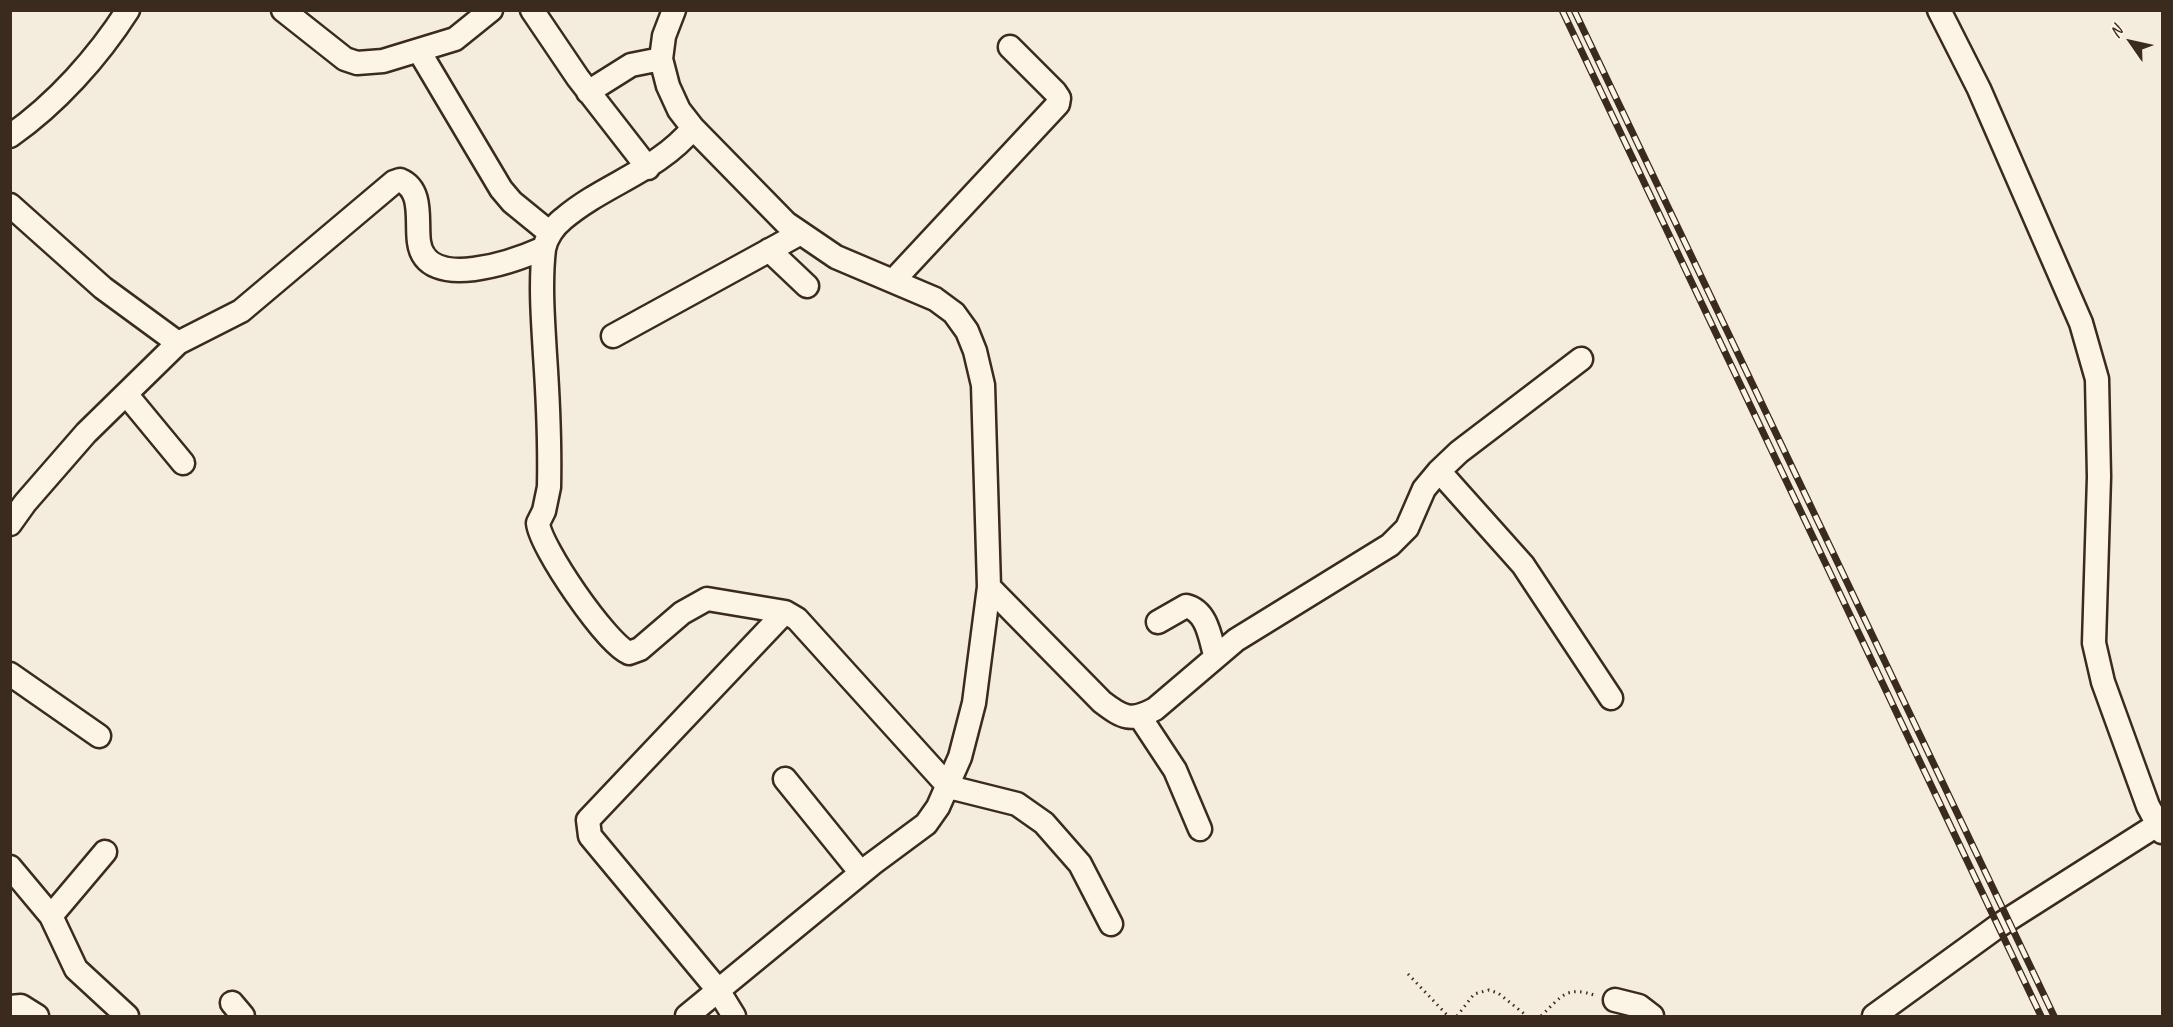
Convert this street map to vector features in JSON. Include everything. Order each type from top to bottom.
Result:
[{"type":"street","points":[[10,136],[58,95],[128,10]]},
{"type":"street","points":[[283,10],[345,59],[357,63],[383,61],[455,39],[491,10]]},
{"type":"street","points":[[532,10],[588,92],[648,168]]},
{"type":"street","points":[[1874,1017],[1998,926],[2160,828],[2103,682],[2094,643],[2099,477],[2097,379],[2094,361],[2081,323],[1979,89],[1939,10]]},
{"type":"street","points":[[671,12],[664,36],[662,59],[679,110],[693,128],[786,224],[799,234],[836,256],[935,299],[954,313],[975,351],[983,386],[989,587],[974,703],[960,757],[949,787],[926,824],[861,873],[687,1017]]},
{"type":"street","points":[[894,281],[1058,104],[1059,98],[1055,92],[1010,47]]},
{"type":"street","points":[[419,51],[501,189],[547,240],[543,316],[550,476],[548,498],[538,523],[543,545],[611,641],[628,653],[640,649],[682,613],[707,599],[785,612],[807,628],[949,787],[1004,799],[1032,813],[1080,864],[1111,924]]},
{"type":"street","points":[[588,92],[631,65],[662,59]]},
{"type":"street","points":[[10,524],[56,466],[178,343],[241,311],[394,182],[400,180],[408,186],[418,208],[419,243],[432,262],[442,268],[495,267],[547,240],[561,220],[581,205],[648,168],[678,146],[693,128]]},
{"type":"street","points":[[10,205],[103,288],[178,343]]},
{"type":"street","points":[[613,336],[799,234]]},
{"type":"street","points":[[769,250],[807,286]]},
{"type":"street","points":[[989,587],[1102,702],[1115,712],[1129,718],[1140,717],[1155,708],[1215,655],[1390,545],[1407,528],[1424,489],[1439,471],[1459,452],[1581,359]]},
{"type":"street","points":[[126,394],[183,463]]},
{"type":"street","points":[[1439,471],[1530,574],[1611,698]]},
{"type":"street","points":[[1158,622],[1186,606],[1195,608],[1202,616],[1215,655]]},
{"type":"street","points":[[734,1017],[718,990],[590,836],[588,820],[785,612]]},
{"type":"street","points":[[10,674],[99,736]]},
{"type":"street","points":[[1140,717],[1175,770],[1200,829]]},
{"type":"street","points":[[785,779],[861,873]]},
{"type":"street","points":[[51,915],[105,852]]},
{"type":"street","points":[[10,867],[51,915],[76,969],[127,1017]]},
{"type":"street","points":[[1615,1000],[1639,1006],[1652,1017]]},
{"type":"street","points":[[10,1007],[21,1006],[36,1017]]},
{"type":"path","points":[[1408,974],[1448,1017]]},
{"type":"path","points":[[1457,1017],[1474,994],[1489,990],[1527,1017]]},
{"type":"path","points":[[1541,1017],[1564,994],[1572,990],[1581,990],[1615,1000]]},
{"type":"railway","points":[[1562,10],[2041,1016]]},
{"type":"railway","points":[[1574,10],[2054,1016]]}]
